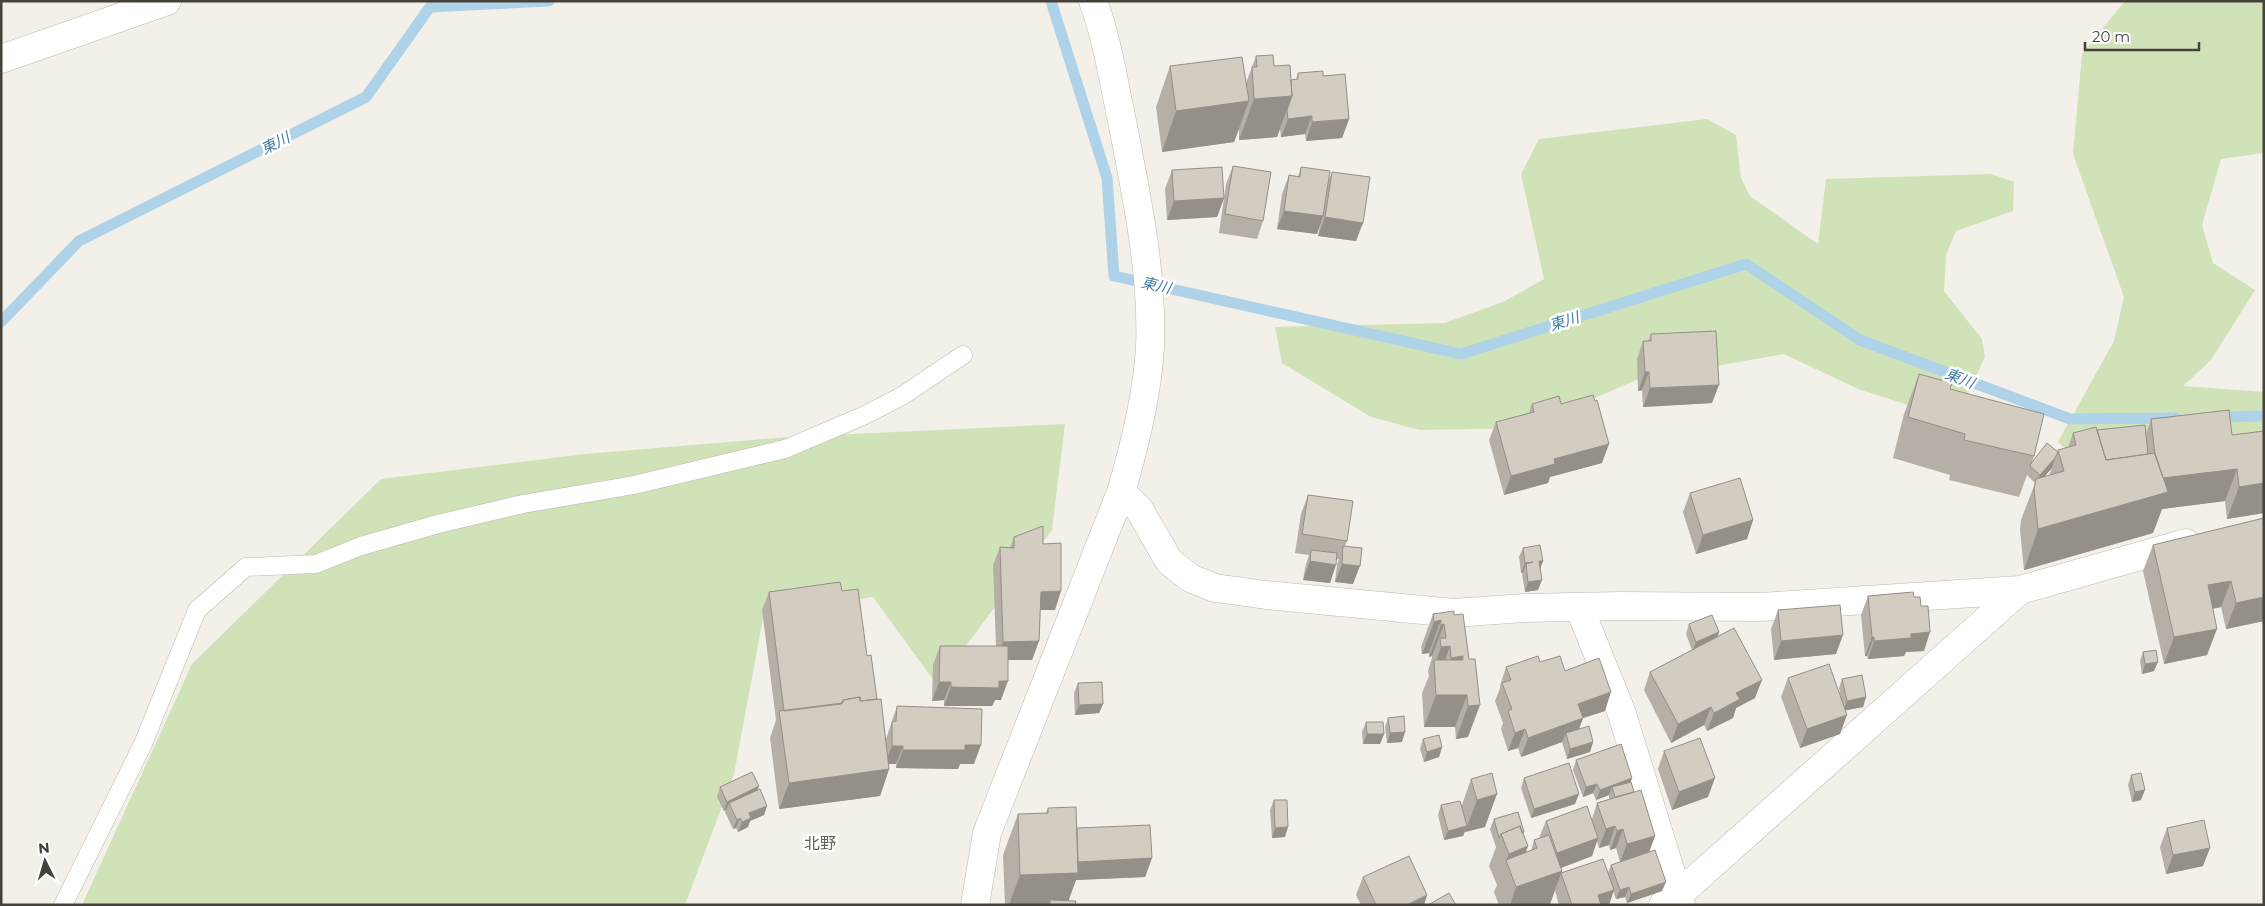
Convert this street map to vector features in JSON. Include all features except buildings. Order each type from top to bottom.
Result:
[{"type":"street","points":[[1,59],[167,1]]},
{"type":"street","points":[[977,896],[987,833],[1121,492],[1134,448],[1144,399],[1150,349],[1149,288],[1146,257],[1115,87],[1100,20],[1093,1]]},
{"type":"street","points":[[1121,492],[1139,509],[1169,561],[1190,578],[1215,588],[1266,595],[1454,613],[1524,608],[1760,607],[2020,590],[2210,538]]},
{"type":"street","points":[[1579,608],[1621,710],[1674,901],[2020,590]]},
{"type":"lane","points":[[63,905],[143,744],[197,610],[246,567],[316,564],[360,546],[438,524],[523,504],[634,485],[785,449],[855,420],[902,396],[963,355]]},
{"type":"lane","points":[[958,905],[977,896]]},
{"type":"green space","points":[[2264,1],[2264,153],[2221,159],[2202,225],[2213,263],[2255,290],[2211,360],[2183,386],[2264,392],[2264,454],[2080,462],[2058,442],[2114,341],[2124,297],[2073,154],[2082,54],[2124,2]]},
{"type":"green space","points":[[1707,119],[1736,135],[1741,178],[1750,196],[1818,244],[1826,179],[1991,174],[2014,182],[2013,211],[1956,231],[1946,255],[1944,291],[1982,339],[1985,357],[1956,420],[1858,389],[1784,354],[1636,380],[1527,428],[1420,430],[1371,417],[1282,363],[1275,327],[1445,323],[1505,301],[1544,279],[1521,174],[1539,139]]},
{"type":"green space","points":[[1065,424],[1052,530],[937,685],[873,597],[764,613],[734,774],[685,905],[82,905],[192,664],[381,479],[585,454],[789,437]]},
{"type":"waterway","name":"東川","points":[[1,322],[79,241],[366,97],[430,7],[549,1]]},
{"type":"waterway","name":"東川","points":[[1051,1],[1107,178],[1114,276],[1461,354],[1746,264],[1860,340],[2070,419],[2176,418]]},
{"type":"waterway","name":"東川","points":[[2215,417],[2264,416]]},
{"type":"district","name":"北野","points":[[820,843]]}]
